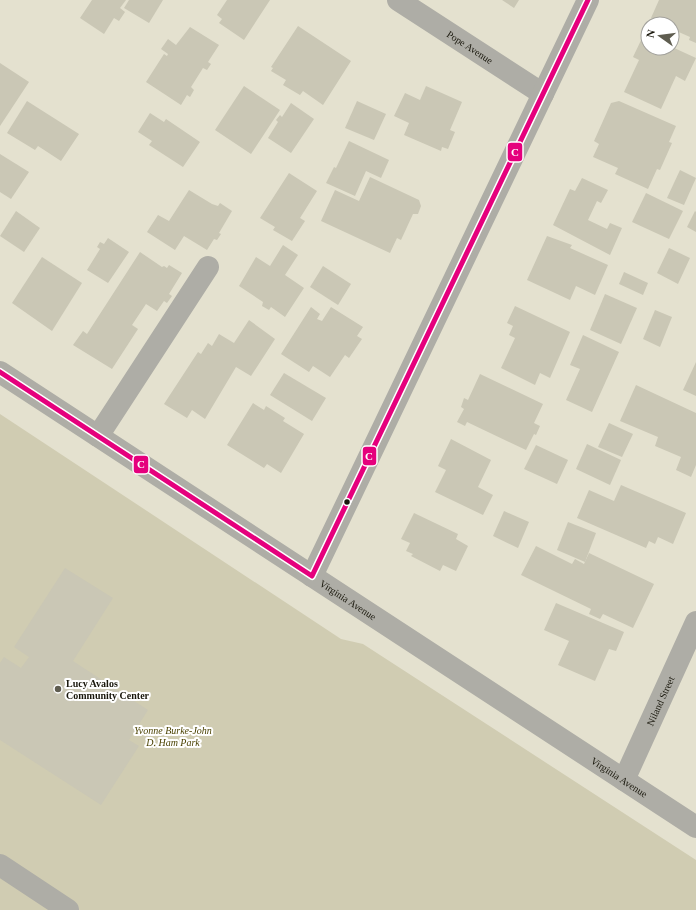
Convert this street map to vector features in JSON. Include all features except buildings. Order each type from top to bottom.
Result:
[{"type":"street","name":"Pope Avenue","points":[[398,0],[543,94]]},
{"type":"street","points":[[312,576],[588,0]]},
{"type":"street","points":[[98,436],[208,267]]},
{"type":"street","name":"Virginia Avenue","points":[[0,372],[696,827]]},
{"type":"street","name":"Niland Street","points":[[624,780],[696,622]]},
{"type":"street","points":[[0,865],[68,910]]},
{"type":"green space","name":"Yvonne Burke-John D. Ham Park","points":[[0,414],[341,639],[363,644],[696,860],[696,910],[0,910]]},
{"type":"transit line","name":"C","points":[[0,372],[312,576],[588,0]]},
{"type":"place","name":"Lucy Avalos Community Center","points":[[58,689]]}]
